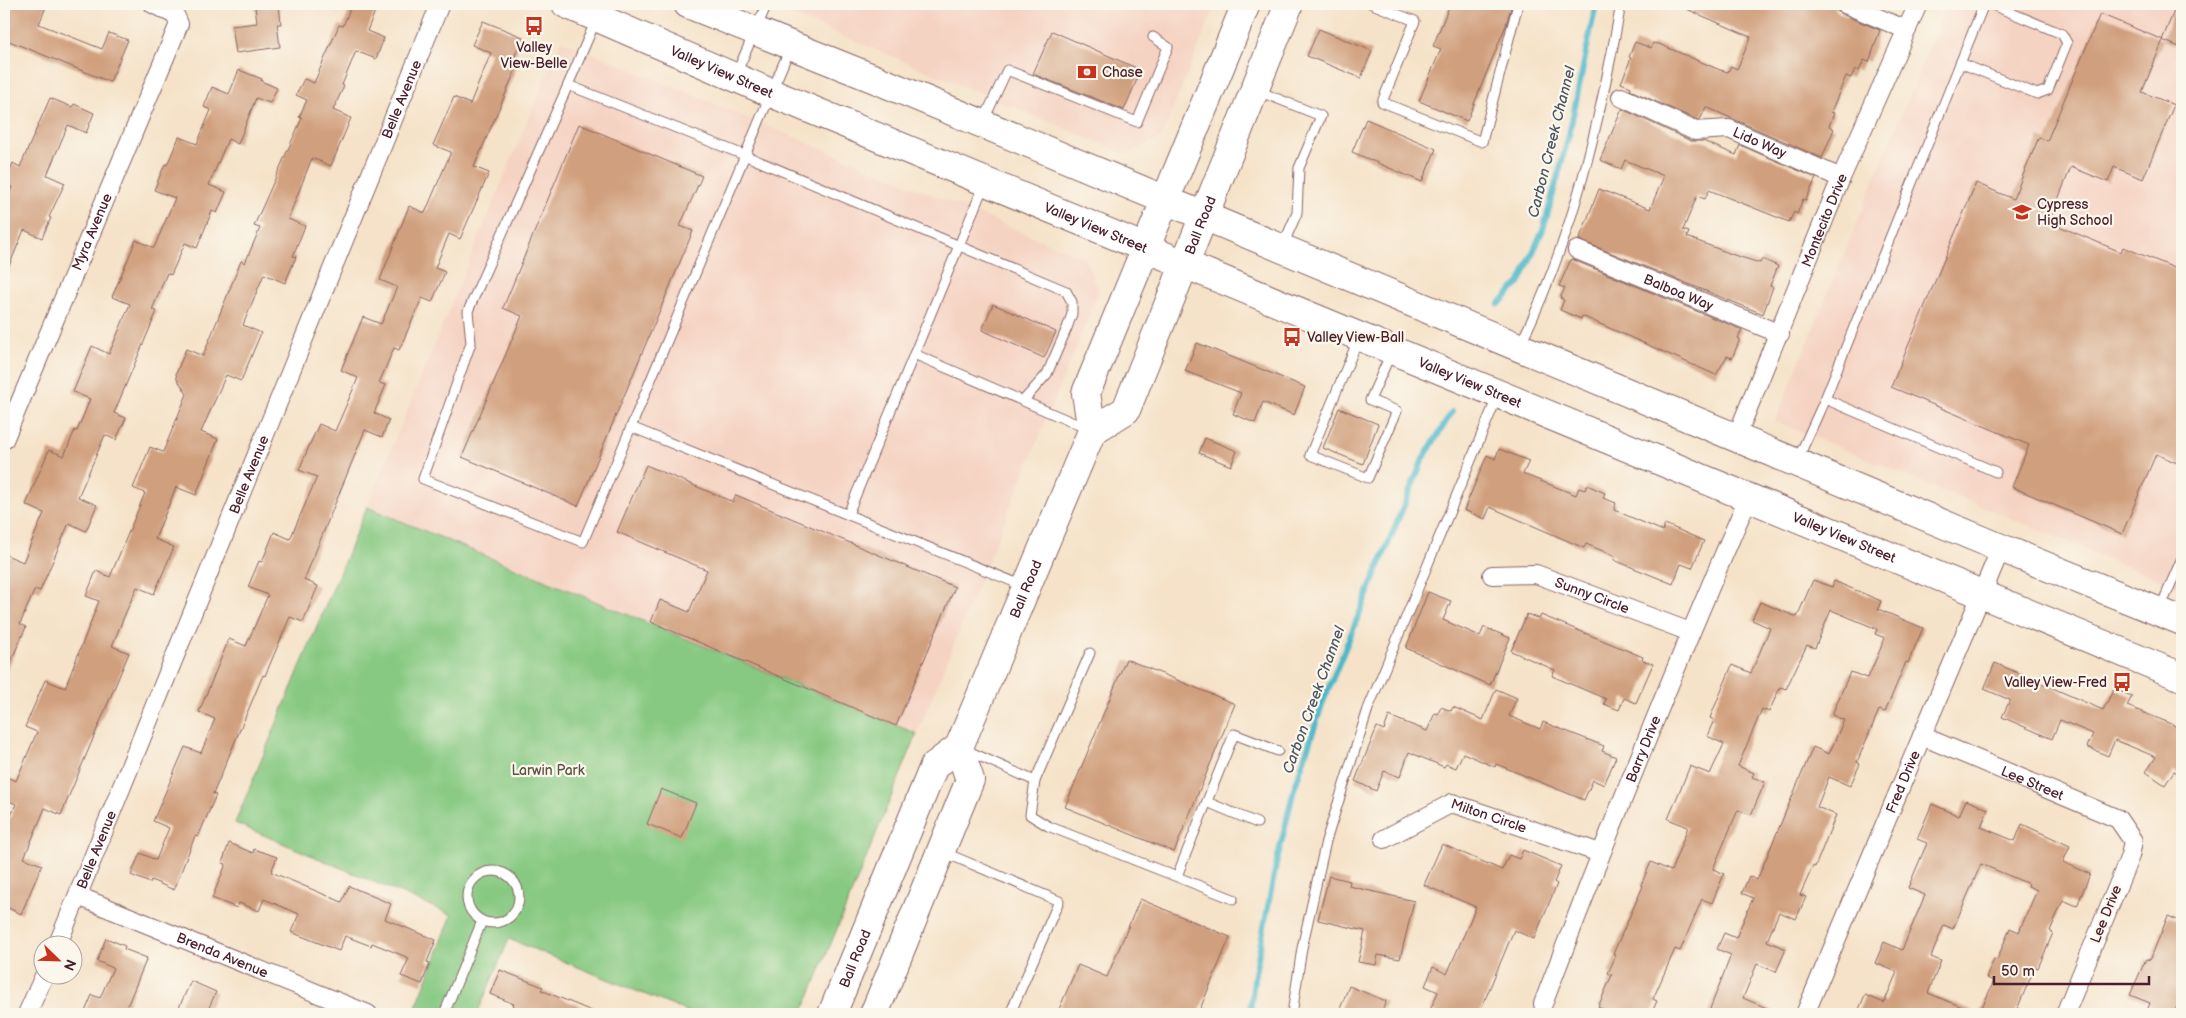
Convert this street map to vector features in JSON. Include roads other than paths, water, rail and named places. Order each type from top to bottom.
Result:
[{"type":"main road","name":"Valley View Street","points":[[566,4],[772,93],[1749,496],[2182,677]]},
{"type":"main road","points":[[688,4],[2171,617]]},
{"type":"main road","points":[[1092,431],[1086,393],[1246,4]]},
{"type":"main road","name":"Ball Road","points":[[832,1014],[934,766],[958,747],[1092,431],[1126,410],[1289,4]]},
{"type":"main road","points":[[874,1014],[970,780],[958,747]]},
{"type":"street","name":"Myra Avenue","points":[[4,440],[179,24],[176,15],[153,4]]},
{"type":"street","name":"Belle Avenue","points":[[61,936],[440,4]]},
{"type":"street","points":[[1845,4],[1907,30]]},
{"type":"street","name":"Montecito Drive","points":[[1736,438],[1780,334],[1841,178],[1918,4]]},
{"type":"street","name":"Lido Way","points":[[1621,97],[1695,131],[1729,129],[1841,178]]},
{"type":"street","name":"Balboa Way","points":[[1577,250],[1780,334]]},
{"type":"street","name":"Barry Drive","points":[[1543,1004],[1600,853],[1690,632],[1749,496]]},
{"type":"street","name":"Fred Drive","points":[[1805,1014],[2001,548]]},
{"type":"street","name":"Sunny Circle","points":[[1492,575],[1536,574],[1690,632]]},
{"type":"street","name":"Lee Street","points":[[1922,736],[2118,819],[2133,840]]},
{"type":"street","name":"Milton Circle","points":[[1384,839],[1452,803],[1600,853]]},
{"type":"street","name":"Lee Drive","points":[[2065,1014],[2130,856],[2133,840]]},
{"type":"street","name":"Brenda Avenue","points":[[78,896],[368,1014]]},
{"type":"street","points":[[27,1014],[40,986]]},
{"type":"lane","points":[[735,77],[767,4]]},
{"type":"lane","points":[[1372,4],[1415,21],[1382,102],[1482,142],[1518,4]]},
{"type":"lane","points":[[1518,348],[1538,308],[1560,250],[1584,170],[1608,76],[1621,4]]},
{"type":"lane","points":[[1796,463],[1825,399],[1984,4]]},
{"type":"lane","points":[[1960,63],[2037,94],[2048,90],[2067,43],[2062,34],[1990,4]]},
{"type":"lane","points":[[598,18],[468,311],[471,343],[423,478],[583,542],[791,45]]},
{"type":"lane","points":[[982,124],[1006,70],[1137,122],[1168,48],[1153,37]]},
{"type":"lane","points":[[568,85],[744,155],[1066,291],[1072,302],[1072,314],[1067,328],[1047,374],[1024,401]]},
{"type":"lane","points":[[1255,90],[1321,116],[1299,168],[1297,213],[1281,249]]},
{"type":"lane","points":[[848,514],[958,244],[986,181]]},
{"type":"lane","points":[[1360,335],[1310,454],[1368,478],[1397,411],[1370,400],[1392,349]]},
{"type":"lane","points":[[914,354],[1092,431]]},
{"type":"lane","points":[[1292,1014],[1302,948],[1326,841],[1368,710],[1499,393]]},
{"type":"lane","points":[[1825,399],[1996,472]]},
{"type":"lane","points":[[631,426],[1027,587]]},
{"type":"lane","points":[[2171,617],[2182,558]]},
{"type":"lane","points":[[1090,653],[1035,781],[1030,815],[1048,826],[1233,899]]},
{"type":"lane","points":[[1177,876],[1234,734],[1278,751]]},
{"type":"lane","points":[[958,747],[1035,781]]},
{"type":"lane","points":[[1207,802],[1257,823]]},
{"type":"lane","points":[[940,851],[1059,901],[1010,1014]]},
{"type":"lane","points":[[501,871],[515,882],[519,898],[518,906],[506,919],[499,923],[482,921],[469,909],[467,891],[470,883],[484,872],[501,871]]},
{"type":"lane","points":[[444,1014],[482,921]]},
{"type":"waterway","name":"Carbon Creek Channel","points":[[1499,304],[1520,282],[1544,227],[1569,135],[1596,4]]},
{"type":"waterway","name":"Carbon Creek Channel","points":[[1250,1014],[1254,979],[1276,865],[1294,789],[1323,702],[1423,459],[1452,412]]},
{"type":"place","name":"Valley View-Belle","points":[[534,26]]},
{"type":"place","name":"Chase","points":[[1087,72]]},
{"type":"place","name":"Cypress High School","points":[[2022,212]]},
{"type":"place","name":"Valley View-Ball","points":[[1292,337]]},
{"type":"place","name":"Valley View-Fred","points":[[2122,682]]},
{"type":"park label","name":"Larwin Park","points":[[548,770]]}]
